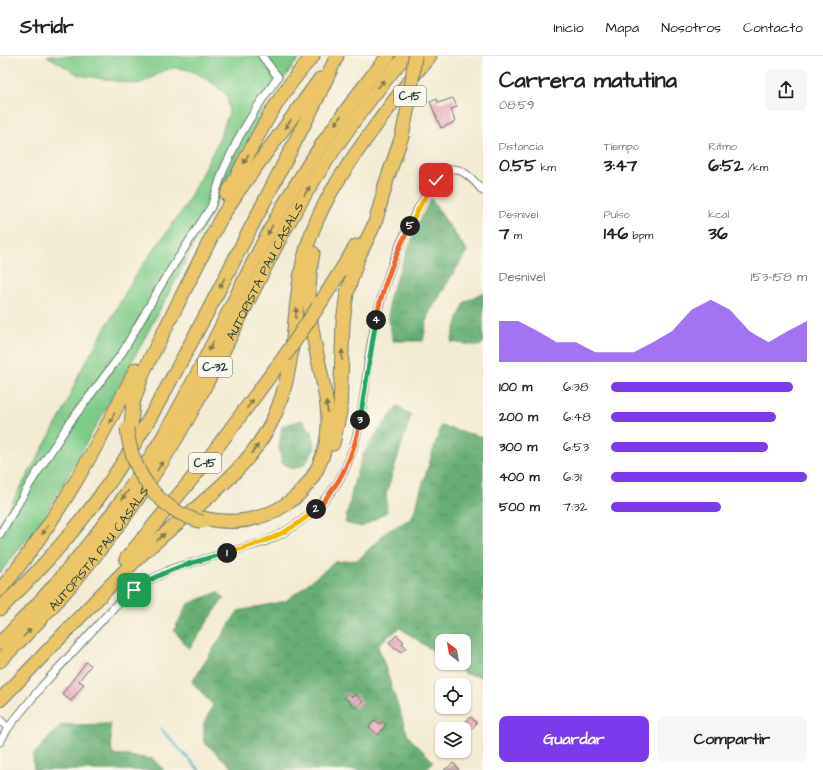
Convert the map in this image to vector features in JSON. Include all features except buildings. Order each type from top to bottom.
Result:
[{"type":"highway","points":[[313,56],[289,85],[262,128],[140,369],[128,402],[129,427],[137,456],[152,484],[163,496],[177,507],[203,520],[221,526],[245,525],[279,514],[299,500],[320,474],[333,446],[339,418],[343,322],[347,293],[358,258],[375,223],[386,184]]},
{"type":"highway","points":[[129,427],[133,403],[139,382],[221,218],[239,190],[314,88],[332,56]]},
{"type":"highway","points":[[0,609],[68,537],[99,497],[140,437],[293,146],[328,78],[337,56]]},
{"type":"highway","name":"AUTOPISTA PAU CASALS","points":[[0,643],[38,603],[83,551],[147,463],[185,397],[290,195],[347,108],[388,56]]},
{"type":"highway","name":"AUTOPISTA PAU CASALS","points":[[0,661],[51,609],[91,562],[153,476],[192,412],[269,260],[302,200],[338,142],[404,56]]},
{"type":"highway","name":"C-15","points":[[0,700],[92,603],[98,594],[114,577],[121,566],[209,458],[284,357],[318,307],[360,240],[386,184],[402,136],[410,97],[415,56]]},
{"type":"highway","points":[[92,603],[155,542],[233,475],[248,459],[266,433],[279,405],[287,379],[295,331],[299,284],[312,231],[337,180],[384,113],[430,56]]},
{"type":"highway","points":[[203,520],[234,522],[268,514],[287,504],[303,489],[316,472],[327,440],[328,410],[312,333],[309,299],[312,261],[321,226],[332,199],[344,177],[368,142],[384,113]]},
{"type":"highway","points":[[0,590],[41,536],[71,490],[97,446],[163,322]]},
{"type":"highway","points":[[0,692],[121,566]]},
{"type":"street","points":[[0,534],[31,482],[68,425],[122,353],[164,280],[211,207],[224,171],[239,137],[257,107],[278,77],[262,56]]},
{"type":"street","points":[[0,742],[8,728],[42,686],[115,606],[134,590],[146,582],[174,568],[264,542],[278,536],[305,518],[328,496],[350,459],[360,423],[377,316],[394,260],[420,206],[441,174],[453,169],[459,170],[466,175],[483,191]]},
{"type":"street","points":[[0,720],[8,728]]},
{"type":"green space","points":[[47,56],[303,56],[295,63],[270,99],[231,171],[204,227],[121,382],[43,519],[0,573],[0,524],[62,414],[80,372],[137,273],[184,208],[217,144],[229,113],[227,95],[207,79],[182,68],[166,70],[148,80],[136,84],[79,75]]},
{"type":"green space","points":[[431,199],[467,251],[428,315],[423,341],[393,341],[389,320],[389,297],[419,222]]},
{"type":"green space","points":[[483,292],[483,343],[480,346],[451,342],[458,318],[465,302]]},
{"type":"green space","points":[[398,406],[411,415],[386,494],[387,512],[362,527],[345,523],[354,482],[363,454]]},
{"type":"green space","points":[[302,420],[312,432],[315,448],[304,465],[292,469],[282,463],[279,448],[282,426]]},
{"type":"green space","points":[[441,426],[483,437],[483,677],[466,674],[460,670],[471,670],[471,634],[435,634],[435,652],[400,628],[383,640],[378,646],[408,736],[433,761],[426,770],[235,770],[204,742],[204,723],[213,705],[192,682],[238,611],[286,601],[335,562],[358,560],[386,532],[412,518]]},
{"type":"green space","points":[[218,592],[224,598],[189,649],[174,630],[188,604]]},
{"type":"green space","points":[[110,724],[112,754],[153,759],[164,770],[34,770],[33,755],[61,725]]},
{"type":"waterway","points":[[160,728],[199,770]]},
{"type":"route","points":[[134,590],[146,582],[174,568],[264,542],[278,536],[305,518],[328,496],[350,459],[360,423],[371,345],[384,288],[406,233],[436,180]]}]
